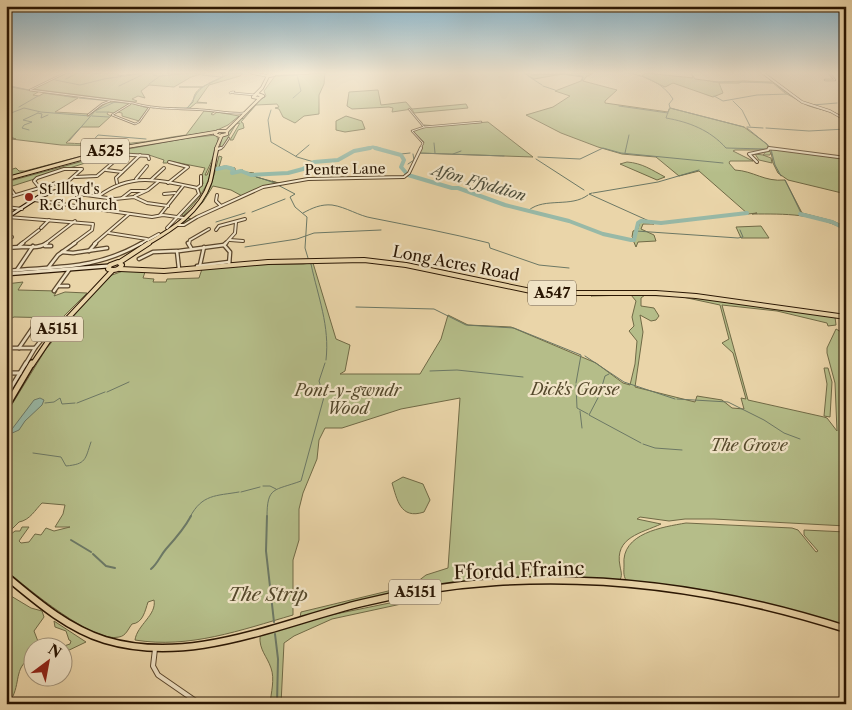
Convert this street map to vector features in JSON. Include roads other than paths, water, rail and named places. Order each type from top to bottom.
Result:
[{"type":"main road","points":[[216,134],[244,113],[250,106]]},
{"type":"main road","points":[[216,134],[227,134],[227,131],[252,106]]},
{"type":"main road","points":[[811,106],[828,110],[846,120]]},
{"type":"main road","points":[[221,130],[227,131]]},
{"type":"main road","points":[[216,134],[220,139]]},
{"type":"main road","name":"A525","points":[[6,179],[127,148],[177,138],[216,134]]},
{"type":"main road","points":[[6,272],[108,266],[112,263],[120,262],[154,242],[178,225],[206,191],[222,135]]},
{"type":"main road","name":"Long Acres Road","points":[[120,268],[179,270],[229,263],[378,261],[411,265],[526,290],[588,294],[675,294],[846,317]]},
{"type":"main road","points":[[108,266],[108,269],[112,271],[120,268],[122,265],[120,262]]},
{"type":"main road","name":"A5151","points":[[6,407],[26,372],[53,334],[112,271]]},
{"type":"main road","name":"Ffordd Ffrainc","points":[[6,576],[50,611],[82,631],[110,642],[130,647],[155,649],[201,646],[344,607],[421,591],[497,582],[624,583],[711,595],[783,609],[846,629]]},
{"type":"street","points":[[88,115],[99,106]]},
{"type":"street","points":[[126,106],[112,115],[135,124],[139,122],[150,108]]},
{"type":"street","points":[[143,106],[206,110],[239,115]]},
{"type":"street","points":[[409,110],[424,127],[481,122]]},
{"type":"street","name":"Pentre Lane","points":[[178,225],[229,204],[261,188],[308,179],[396,179],[407,176],[422,146],[422,142],[412,131],[424,127]]},
{"type":"street","points":[[218,149],[223,147],[229,138]]},
{"type":"street","points":[[756,162],[749,154],[769,148],[846,158]]},
{"type":"street","points":[[94,161],[117,154],[140,155],[150,158]]},
{"type":"street","points":[[75,177],[93,178],[123,154]]},
{"type":"street","points":[[117,183],[116,178],[140,155]]},
{"type":"street","points":[[168,183],[188,167],[170,162]]},
{"type":"street","points":[[136,179],[147,167]]},
{"type":"street","points":[[57,191],[86,168]]},
{"type":"street","points":[[39,187],[34,181],[36,178],[64,169],[82,170]]},
{"type":"street","points":[[105,170],[122,172]]},
{"type":"street","points":[[151,180],[163,170]]},
{"type":"street","points":[[197,188],[201,184],[200,176]]},
{"type":"street","points":[[98,196],[108,187],[136,179],[197,188]]},
{"type":"street","points":[[6,198],[59,181]]},
{"type":"street","points":[[7,218],[43,194],[57,191],[122,199],[134,197],[145,192],[159,181]]},
{"type":"street","points":[[160,215],[182,186]]},
{"type":"street","points":[[9,188],[15,195]]},
{"type":"street","points":[[167,228],[199,194],[200,192],[197,188]]},
{"type":"street","points":[[122,199],[131,191],[145,192]]},
{"type":"street","points":[[164,194],[176,193]]},
{"type":"street","points":[[217,195],[216,201],[222,206]]},
{"type":"street","points":[[134,197],[144,202],[168,206]]},
{"type":"street","points":[[32,200],[129,214],[185,218]]},
{"type":"street","points":[[6,207],[22,209]]},
{"type":"street","points":[[89,251],[91,247],[129,214]]},
{"type":"street","points":[[7,218],[75,221],[92,223],[94,225],[93,228],[62,252],[48,268]]},
{"type":"street","points":[[216,230],[220,226],[245,219]]},
{"type":"street","points":[[19,246],[49,220]]},
{"type":"street","points":[[39,246],[48,243],[75,221]]},
{"type":"street","points":[[139,259],[151,253],[178,252],[191,248],[224,245],[236,231],[236,222]]},
{"type":"street","points":[[191,248],[188,243],[190,240],[209,229]]},
{"type":"street","points":[[109,233],[154,242]]},
{"type":"street","points":[[16,271],[106,260],[159,234]]},
{"type":"street","points":[[6,237],[12,237]]},
{"type":"street","points":[[230,240],[243,240]]},
{"type":"street","points":[[204,247],[198,265],[229,263],[230,252],[224,245]]},
{"type":"street","points":[[16,271],[33,246]]},
{"type":"street","points":[[6,248],[51,246]]},
{"type":"street","points":[[62,252],[102,250],[107,248]]},
{"type":"street","points":[[178,252],[179,270]]},
{"type":"street","points":[[54,291],[70,269]]},
{"type":"street","points":[[59,286],[68,286]]},
{"type":"street","points":[[6,396],[35,348],[55,321]]},
{"type":"street","points":[[18,348],[35,326]]},
{"type":"street","points":[[45,334],[53,334]]},
{"type":"street","points":[[6,348],[35,348]]},
{"type":"street","points":[[6,373],[26,372]]},
{"type":"street","points":[[155,649],[153,666],[158,675],[200,704]]},
{"type":"waterway","points":[[69,141],[95,111],[106,106]]},
{"type":"waterway","points":[[144,106],[154,108]]},
{"type":"waterway","points":[[620,106],[668,113]]},
{"type":"waterway","points":[[670,106],[670,108],[744,127]]},
{"type":"waterway","points":[[738,106],[750,126]]},
{"type":"waterway","points":[[813,106],[821,109]]},
{"type":"waterway","points":[[6,115],[24,108],[41,112],[90,116]]},
{"type":"waterway","points":[[175,108],[187,108]]},
{"type":"waterway","points":[[187,108],[198,109]]},
{"type":"waterway","points":[[668,113],[669,109]]},
{"type":"waterway","points":[[271,110],[268,120],[271,142],[297,157],[314,162]]},
{"type":"waterway","points":[[96,112],[108,112]]},
{"type":"waterway","points":[[833,112],[846,119]]},
{"type":"waterway","points":[[29,130],[22,128],[24,125],[32,122],[23,120],[38,113],[42,114],[41,118],[48,115]]},
{"type":"waterway","points":[[668,113],[666,118],[699,128],[713,136],[726,148],[766,149]]},
{"type":"waterway","points":[[92,116],[109,117]]},
{"type":"waterway","points":[[747,127],[763,128]]},
{"type":"waterway","points":[[747,128],[770,147]]},
{"type":"waterway","points":[[766,128],[809,131],[846,129]]},
{"type":"waterway","points":[[89,145],[98,135],[146,139]]},
{"type":"waterway","points":[[625,153],[629,135]]},
{"type":"waterway","points":[[434,143],[435,153]]},
{"type":"waterway","points":[[296,156],[309,145]]},
{"type":"waterway","name":"Afon Ffyddion","points":[[364,149],[373,147],[380,149]]},
{"type":"waterway","name":"Afon Ffyddion","points":[[217,169],[226,167],[233,169],[232,173],[241,171],[251,175],[288,173],[303,169],[314,162],[338,160],[354,151],[370,148]]},
{"type":"waterway","name":"Afon Ffyddion","points":[[375,148],[401,155],[404,160],[401,167],[408,175],[452,188],[458,188],[505,205],[569,221],[603,234],[631,240],[634,240],[638,223],[641,221],[661,223],[747,213]]},
{"type":"waterway","points":[[538,157],[580,159],[603,148],[621,153],[723,163]]},
{"type":"waterway","points":[[771,149],[775,165],[781,176]]},
{"type":"waterway","points":[[453,154],[461,151]]},
{"type":"waterway","points":[[401,154],[410,153]]},
{"type":"waterway","points":[[419,153],[504,156]]},
{"type":"waterway","points":[[408,164],[414,160],[413,154]]},
{"type":"waterway","points":[[536,159],[584,190]]},
{"type":"waterway","points":[[593,193],[658,182],[699,170]]},
{"type":"waterway","points":[[251,175],[272,182],[295,194],[290,197],[295,207],[307,217],[306,236]]},
{"type":"waterway","points":[[785,180],[802,215]]},
{"type":"waterway","name":"Afon Ffyddion","points":[[471,193],[472,188]]},
{"type":"waterway","points":[[592,193],[589,194],[649,221]]},
{"type":"waterway","points":[[529,210],[535,206],[574,201],[588,195]]},
{"type":"waterway","points":[[252,212],[285,199]]},
{"type":"waterway","points":[[303,213],[320,206],[337,206],[367,217],[489,243],[490,248],[539,265],[569,268]]},
{"type":"waterway","points":[[216,222],[245,213]]},
{"type":"waterway","name":"Afon Ffyddion","points":[[800,214],[832,222],[846,229]]},
{"type":"waterway","points":[[306,236],[314,233],[381,230]]},
{"type":"waterway","points":[[636,231],[738,238],[743,237],[740,230]]},
{"type":"waterway","points":[[245,247],[306,236]]},
{"type":"waterway","points":[[306,236],[305,248],[308,258]]},
{"type":"waterway","points":[[309,263],[311,264],[325,323],[326,360]]},
{"type":"waterway","points":[[356,307],[434,309],[466,325],[514,328],[581,355],[576,383]]},
{"type":"waterway","points":[[585,356],[624,382],[675,399]]},
{"type":"waterway","points":[[267,516],[267,507],[274,491],[301,481],[324,397],[319,381],[325,363]]},
{"type":"waterway","points":[[430,371],[457,370],[523,377]]},
{"type":"waterway","points":[[600,393],[605,376],[609,374]]},
{"type":"waterway","points":[[107,392],[129,382]]},
{"type":"waterway","points":[[576,385],[577,408],[588,414]]},
{"type":"waterway","points":[[77,403],[105,392]]},
{"type":"waterway","points":[[600,394],[589,415],[641,443]]},
{"type":"waterway","points":[[45,403],[54,402],[60,398],[62,404],[75,403]]},
{"type":"waterway","points":[[677,399],[728,402],[764,420],[784,433],[800,439]]},
{"type":"waterway","points":[[580,411],[582,428]]},
{"type":"waterway","points":[[33,453],[61,457],[66,466],[73,465],[84,460],[91,442]]},
{"type":"waterway","points":[[643,444],[655,448],[682,450]]},
{"type":"waterway","points":[[263,486],[270,486],[276,489]]},
{"type":"waterway","points":[[241,492],[260,487]]},
{"type":"waterway","points":[[190,517],[199,504],[210,497],[239,492]]},
{"type":"waterway","points":[[151,569],[191,516]]},
{"type":"waterway","points":[[267,516],[266,551],[274,622]]},
{"type":"waterway","points":[[71,540],[91,552]]},
{"type":"waterway","points":[[93,554],[106,566],[115,568]]},
{"type":"waterway","points":[[275,634],[278,659],[277,704]]},
{"type":"place","name":"St Illtyd's R.C Church","points":[[29,197]]},
{"type":"park label","name":"Dick's Gorse","points":[[575,389]]},
{"type":"park label","name":"Pont-y-gwndr Wood","points":[[348,399]]},
{"type":"park label","name":"The Grove","points":[[749,445]]},
{"type":"park label","name":"The Strip","points":[[268,594]]}]
